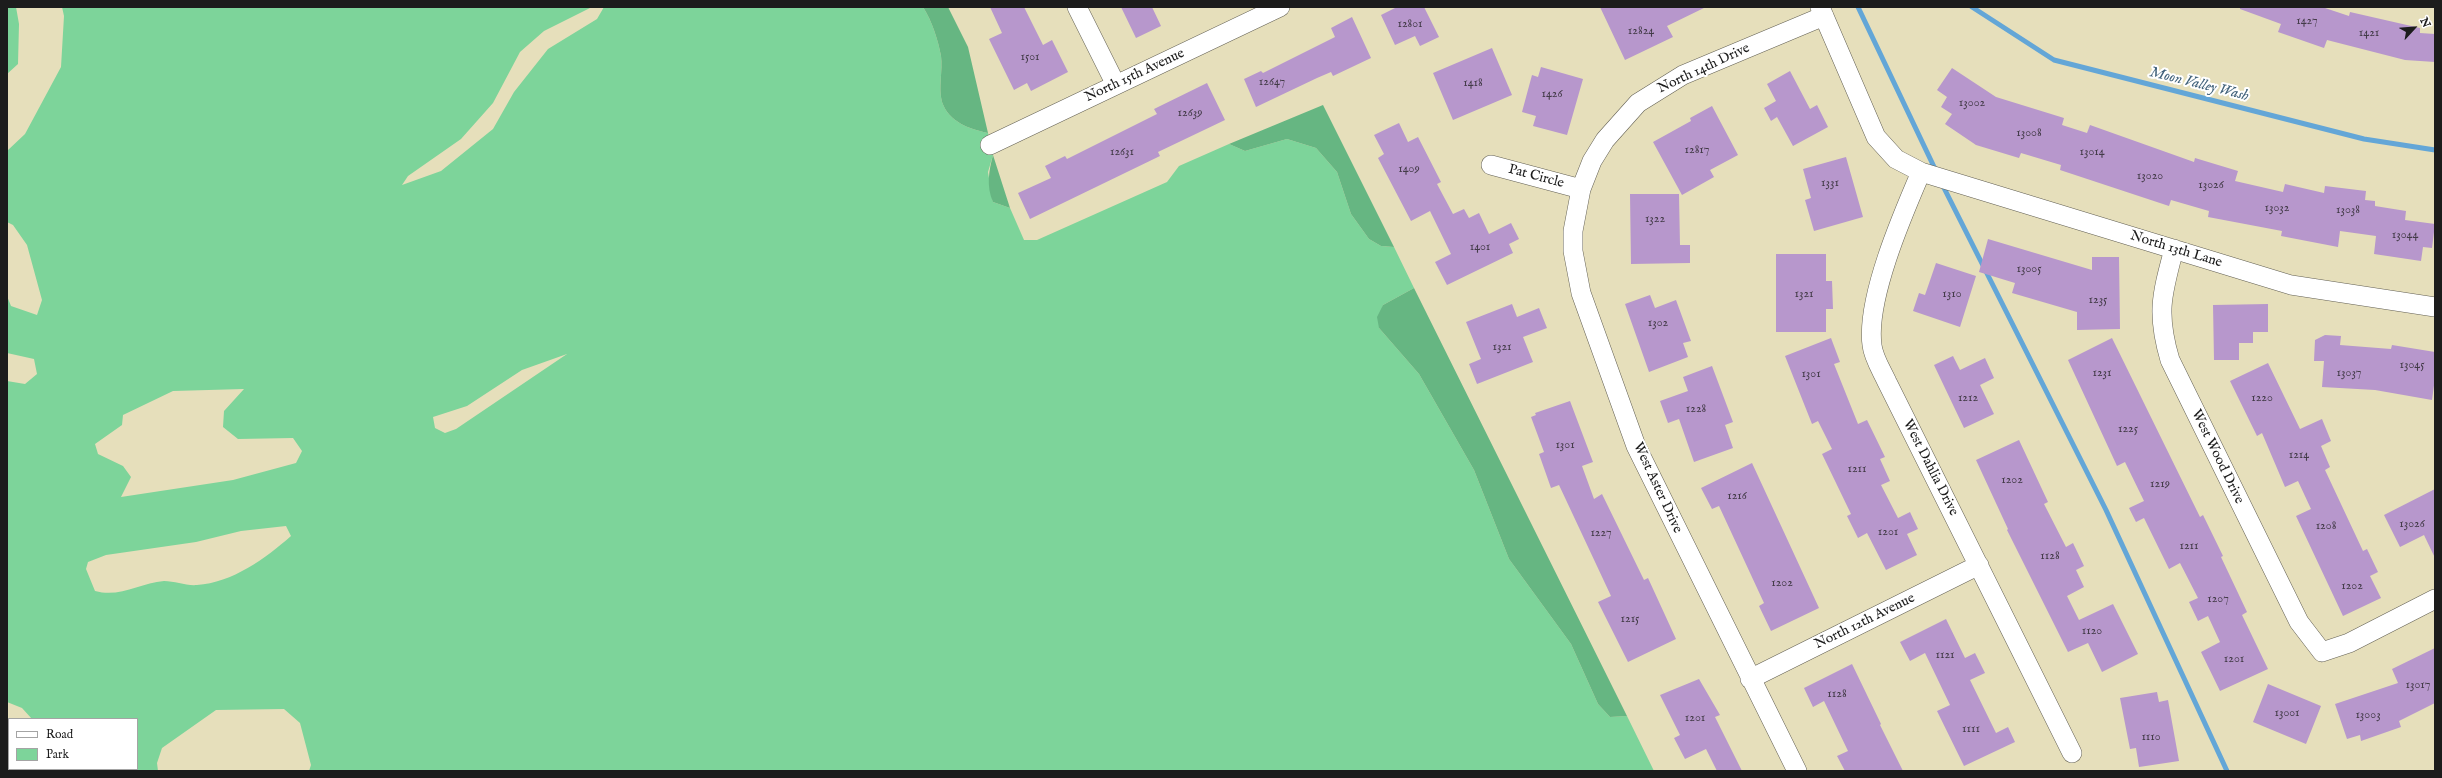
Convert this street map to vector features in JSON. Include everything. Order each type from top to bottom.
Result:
[{"type":"street","points":[[1077,7],[1116,85]]},
{"type":"street","name":"North 15th Avenue","points":[[990,145],[1280,7]]},
{"type":"street","name":"North 13th Lane","points":[[1822,11],[1876,137],[1896,159],[1925,173],[2291,285],[2435,306]]},
{"type":"street","name":"North 14th Drive","points":[[1581,189],[1592,161],[1605,140],[1622,118],[1650,94],[1683,75],[1822,11]]},
{"type":"street","name":"Pat Circle","points":[[1491,165],[1581,189]]},
{"type":"street","name":"West Dahlia Drive","points":[[1925,173],[1876,294],[1870,323],[1872,347],[1887,382],[1980,565],[2072,753]]},
{"type":"street","name":"West Aster Drive","points":[[1581,189],[1576,211],[1573,252],[1581,293],[1595,336],[1636,446],[1796,771]]},
{"type":"street","name":"West Wood Drive","points":[[2174,249],[2161,294],[2163,339],[2170,360],[2299,622],[2322,652],[2349,642],[2435,599]]},
{"type":"street","name":"North 12th Avenue","points":[[1750,679],[1980,565]]},
{"type":"green space","points":[[7,7],[16,7],[19,24],[18,64],[7,74]]},
{"type":"green space","points":[[62,7],[592,7],[544,31],[520,52],[493,103],[461,139],[408,176],[402,185],[441,171],[493,129],[514,92],[548,49],[597,19],[604,7],[923,7],[934,31],[941,56],[940,91],[945,109],[949,115],[960,124],[988,133],[993,155],[988,172],[993,202],[1010,208],[1024,240],[1037,240],[1167,182],[1179,166],[1229,144],[1245,151],[1287,139],[1316,148],[1337,172],[1351,214],[1369,239],[1381,246],[1394,247],[1414,288],[1383,305],[1379,328],[1419,374],[1474,470],[1509,559],[1571,644],[1598,704],[1610,717],[1627,716],[1654,771],[309,771],[311,765],[300,723],[284,709],[216,710],[162,748],[157,763],[158,771],[76,771],[138,770],[138,718],[31,718],[22,708],[7,702],[7,381],[25,384],[37,374],[34,359],[7,353],[7,296],[11,306],[37,315],[42,300],[27,245],[13,225],[7,222],[7,151],[25,134],[61,67],[64,16]],"holes":[[[567,354],[456,429],[445,433],[435,428],[433,417],[467,406],[522,370]],[[244,389],[224,411],[223,427],[238,439],[293,438],[302,451],[296,463],[233,480],[121,497],[131,477],[123,466],[98,454],[95,444],[122,425],[123,415],[173,391]],[[286,526],[291,536],[271,553],[260,561],[236,574],[223,580],[210,583],[193,585],[164,581],[113,593],[104,593],[95,591],[86,569],[88,562],[106,555],[196,542],[241,531]]]},
{"type":"green space","points":[[923,7],[948,7],[968,47],[988,133],[960,124],[949,115],[945,109],[941,97],[940,50],[932,24]]},
{"type":"green space","points":[[1323,105],[1394,247],[1381,246],[1369,239],[1351,214],[1337,172],[1316,148],[1287,139],[1245,151],[1229,144]]},
{"type":"green space","points":[[993,155],[1010,208],[993,202],[989,190],[990,166]]},
{"type":"green space","points":[[1414,288],[1627,716],[1610,717],[1598,704],[1571,644],[1509,559],[1474,470],[1419,374],[1379,328],[1377,317],[1383,305]]},
{"type":"building","points":[[990,7],[1024,7],[1043,45],[1052,40],[1068,72],[1031,91],[1027,83],[1014,90],[989,39],[1002,33]]},
{"type":"building","points":[[1121,7],[1152,7],[1161,26],[1136,38]]},
{"type":"building","points":[[1397,7],[1424,7],[1439,37],[1420,46],[1415,36],[1395,45],[1381,15]]},
{"type":"building","points":[[1600,7],[1706,7],[1667,26],[1673,37],[1625,60]]},
{"type":"building","points":[[2240,7],[2322,7],[2349,16],[2350,12],[2420,28],[2420,33],[2435,34],[2435,62],[2405,60],[2327,40],[2324,48],[2278,32],[2281,24],[2240,9]]},
{"type":"building","points":[[1352,17],[1371,58],[1333,76],[1331,72],[1256,107],[1244,79],[1261,71],[1263,73],[1335,37],[1331,28]]},
{"type":"building","points":[[1492,48],[1512,95],[1453,120],[1433,73]]},
{"type":"building","points":[[1541,67],[1583,79],[1567,135],[1533,126],[1536,116],[1522,112],[1532,75],[1538,77]]},
{"type":"building","points":[[1952,68],[1996,97],[2064,118],[2062,125],[2087,133],[2090,125],[2194,162],[2195,158],[2238,171],[2235,181],[2283,192],[2285,184],[2324,193],[2325,186],[2366,191],[2365,200],[2375,201],[2375,206],[2406,211],[2405,220],[2435,224],[2432,248],[2423,247],[2421,261],[2374,254],[2376,236],[2340,231],[2338,247],[2281,236],[2282,231],[2208,217],[2209,211],[2171,200],[2169,206],[2060,170],[2061,165],[2021,153],[2019,158],[1976,145],[1945,124],[1952,114],[1941,107],[1947,97],[1937,90]]},
{"type":"building","points":[[1790,71],[1810,109],[1817,105],[1828,127],[1793,146],[1777,117],[1771,121],[1764,108],[1776,101],[1767,84]]},
{"type":"building","points":[[1207,83],[1225,120],[1158,152],[1160,156],[1030,219],[1018,193],[1051,178],[1045,166],[1065,156],[1067,159],[1157,114],[1154,109]]},
{"type":"building","points":[[1712,106],[1738,155],[1710,170],[1714,177],[1682,195],[1653,142],[1691,121],[1690,118]]},
{"type":"building","points":[[1399,123],[1408,142],[1418,137],[1441,182],[1437,184],[1453,214],[1464,209],[1469,218],[1479,213],[1489,234],[1511,223],[1519,239],[1509,244],[1513,253],[1447,285],[1435,262],[1451,254],[1430,211],[1411,221],[1378,158],[1384,154],[1374,135]]},
{"type":"building","points":[[1846,157],[1863,217],[1814,231],[1805,200],[1811,198],[1803,169]]},
{"type":"building","points":[[1630,194],[1679,194],[1680,245],[1690,245],[1690,263],[1631,264]]},
{"type":"building","points":[[1988,239],[2092,270],[2092,257],[2119,257],[2120,329],[2077,330],[2077,312],[2012,293],[2015,283],[1979,272]]},
{"type":"building","points":[[1776,254],[1826,254],[1826,281],[1832,281],[1833,309],[1826,309],[1826,332],[1776,332]]},
{"type":"building","points":[[1936,263],[1976,276],[1960,327],[1913,311],[1919,293],[1925,295]]},
{"type":"building","points":[[1650,295],[1655,308],[1676,300],[1691,341],[1683,343],[1688,357],[1649,372],[1625,304]]},
{"type":"building","points":[[1512,304],[1517,317],[1539,308],[1547,328],[1523,337],[1533,362],[1477,384],[1469,364],[1481,359],[1466,322]]},
{"type":"building","points":[[2268,304],[2268,332],[2253,332],[2253,343],[2239,343],[2239,360],[2214,360],[2213,305]]},
{"type":"building","points":[[2325,335],[2341,336],[2340,345],[2391,349],[2392,345],[2435,352],[2435,378],[2432,400],[2375,390],[2322,387],[2324,361],[2314,361],[2315,340]]},
{"type":"building","points":[[1831,338],[1840,362],[1834,364],[1858,424],[1867,420],[1885,457],[1880,459],[1890,481],[1881,485],[1898,518],[1910,512],[1918,529],[1907,534],[1917,555],[1886,570],[1867,533],[1858,538],[1847,516],[1851,514],[1822,454],[1832,449],[1818,421],[1812,424],[1785,356]]},
{"type":"building","points":[[2112,338],[2200,517],[2203,515],[2223,556],[2221,557],[2247,612],[2242,615],[2268,669],[2220,691],[2201,652],[2220,642],[2208,616],[2198,621],[2189,602],[2198,598],[2180,563],[2169,569],[2144,518],[2136,522],[2129,508],[2144,501],[2125,462],[2117,466],[2068,360]]},
{"type":"building","points":[[1953,356],[1960,370],[1985,358],[1994,378],[1980,385],[1994,414],[1964,428],[1934,365]]},
{"type":"building","points":[[2268,363],[2300,429],[2322,419],[2331,441],[2321,446],[2330,467],[2325,470],[2363,551],[2367,549],[2378,572],[2370,576],[2381,598],[2343,616],[2296,516],[2311,509],[2298,481],[2285,487],[2262,433],[2257,436],[2230,381]]},
{"type":"building","points":[[1712,366],[1733,422],[1725,425],[1733,448],[1694,462],[1679,419],[1668,423],[1660,401],[1688,391],[1683,377]]},
{"type":"building","points":[[1570,401],[1593,462],[1582,466],[1594,499],[1602,494],[1644,580],[1648,578],[1676,639],[1628,662],[1598,602],[1611,596],[1559,485],[1551,488],[1539,454],[1544,452],[1531,417],[1536,415],[1535,413]]},
{"type":"building","points":[[2019,440],[2048,502],[2044,504],[2066,547],[2073,543],[2084,566],[2076,570],[2084,587],[2067,596],[2079,620],[2113,604],[2138,654],[2102,672],[2088,643],[2068,652],[2007,530],[2008,529],[1976,460]]},
{"type":"building","points":[[1752,463],[1819,608],[1771,631],[1759,606],[1764,603],[1719,506],[1712,509],[1701,488]]},
{"type":"building","points":[[2435,489],[2435,558],[2424,535],[2400,547],[2384,515]]},
{"type":"building","points":[[1946,619],[1965,658],[1975,653],[1985,673],[1970,680],[1996,733],[2008,727],[2015,742],[1964,766],[1937,711],[1950,705],[1925,653],[1910,661],[1900,642]]},
{"type":"building","points":[[2435,648],[2435,703],[2399,721],[2401,727],[2361,741],[2360,735],[2347,739],[2335,704],[2398,683],[2392,669]]},
{"type":"building","points":[[1852,664],[1903,771],[1845,771],[1837,756],[1848,751],[1824,701],[1813,707],[1804,688]]},
{"type":"building","points":[[1699,679],[1720,715],[1715,717],[1742,771],[1717,771],[1706,749],[1685,759],[1674,738],[1680,735],[1660,695]]},
{"type":"building","points":[[2268,684],[2321,706],[2306,744],[2253,722]]},
{"type":"building","points":[[2157,692],[2159,702],[2168,700],[2179,761],[2139,767],[2136,748],[2130,749],[2120,698]]},
{"type":"waterway","points":[[1858,7],[1936,171]]},
{"type":"waterway","name":"Moon Valley Wash","points":[[1972,7],[2054,60],[2364,139],[2435,150]]},
{"type":"waterway","points":[[1942,184],[2106,510],[2227,771]]}]
